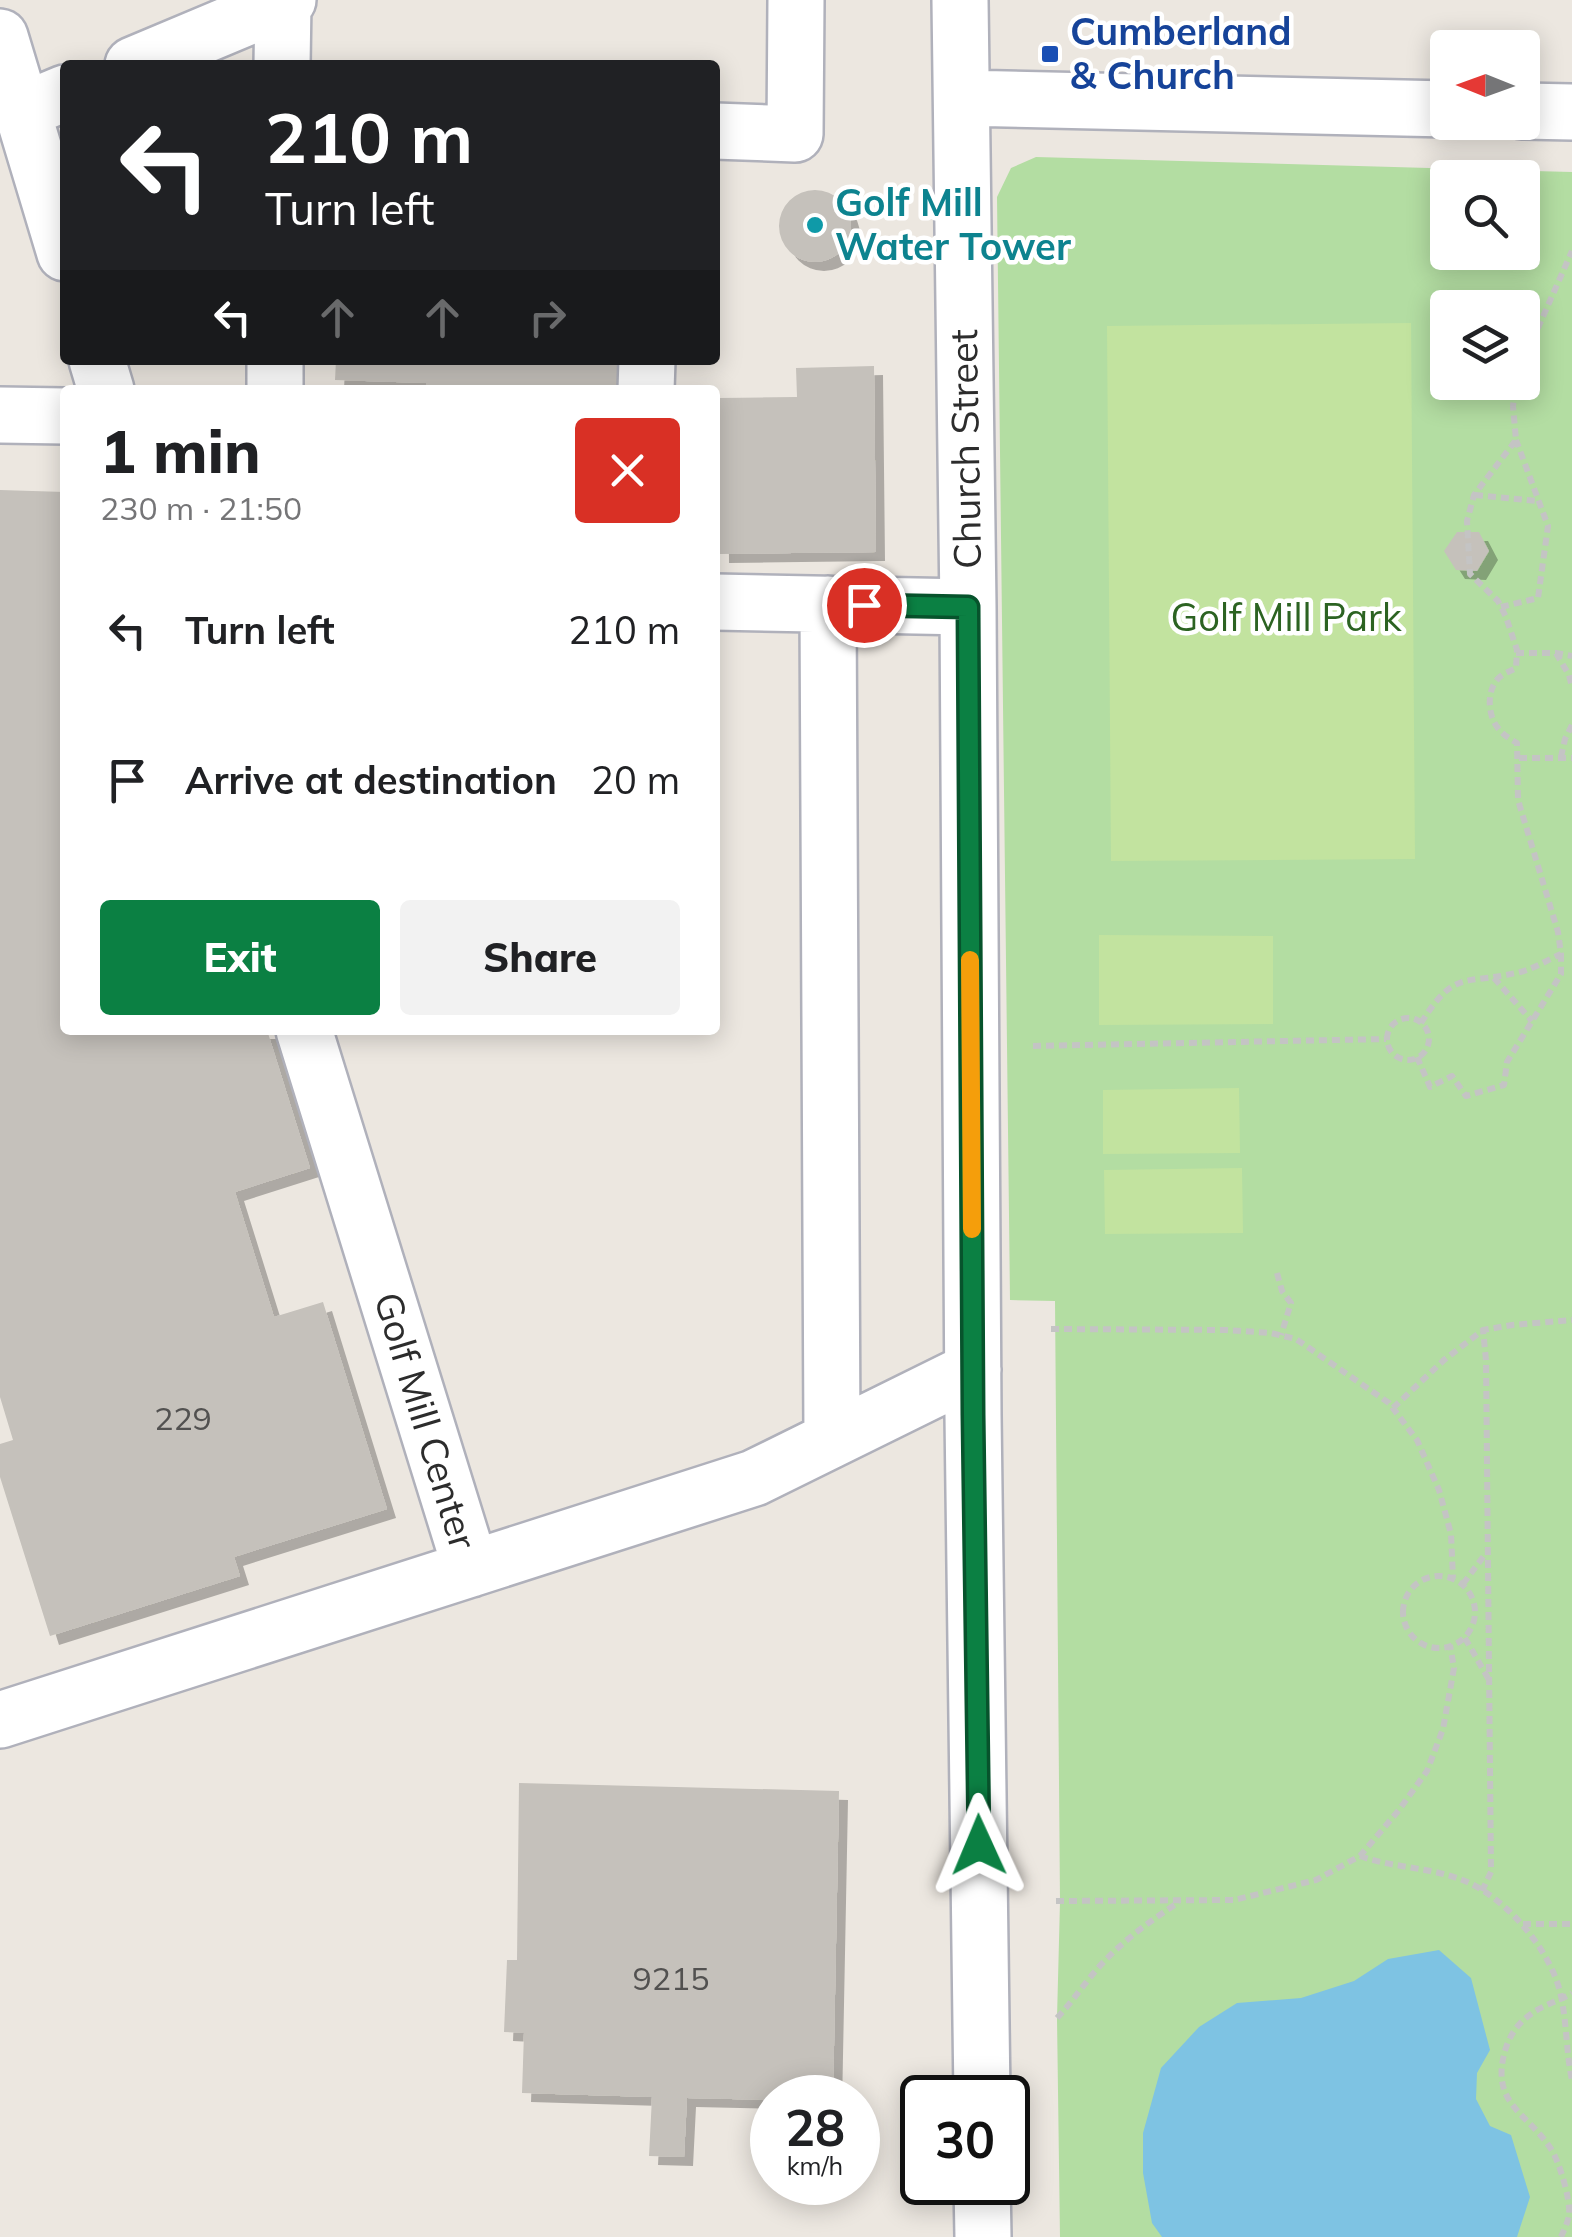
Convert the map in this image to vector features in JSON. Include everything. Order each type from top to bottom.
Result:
[{"type":"street","points":[[720,131],[795,134],[796,0]]},
{"type":"street","name":"Church Street","points":[[960,0],[982,2075]]},
{"type":"street","points":[[145,60],[286,1],[282,60]]},
{"type":"street","points":[[0,37],[44,102],[60,217]]},
{"type":"street","points":[[962,98],[1430,109]]},
{"type":"street","points":[[1540,111],[1572,112]]},
{"type":"street","points":[[0,415],[60,416]]},
{"type":"street","points":[[720,602],[968,607]]},
{"type":"street","points":[[828,604],[832,1439]]},
{"type":"street","name":"Golf Mill Center","points":[[0,1720],[471,1570],[306,1035]]},
{"type":"street","points":[[471,1570],[754,1478],[973,1370]]},
{"type":"street","points":[[982,2205],[983,2237]]},
{"type":"path","points":[[1540,323],[1572,251]]},
{"type":"path","points":[[1500,606],[1538,598],[1548,526],[1516,440],[1514,400]]},
{"type":"path","points":[[1417,1058],[1430,1087],[1452,1076],[1466,1096],[1504,1085],[1507,1062],[1561,974],[1558,932],[1518,800],[1518,743],[1494,725],[1490,709],[1491,692],[1499,676],[1516,668],[1516,653],[1498,601],[1470,574],[1467,521],[1474,495],[1516,440]]},
{"type":"path","points":[[1474,495],[1538,501]]},
{"type":"path","points":[[1516,653],[1556,652],[1572,656]]},
{"type":"path","points":[[1556,652],[1572,687]]},
{"type":"path","points":[[1561,757],[1572,726]]},
{"type":"path","points":[[1519,758],[1572,758]]},
{"type":"path","points":[[1421,1022],[1442,992],[1461,980],[1520,973],[1561,954]]},
{"type":"path","points":[[1494,977],[1532,1022]]},
{"type":"path","points":[[1408,1018],[1421,1022],[1429,1041],[1417,1058],[1403,1059],[1391,1052],[1386,1039],[1390,1026],[1408,1018]]},
{"type":"path","points":[[1033,1046],[1386,1039]]},
{"type":"path","points":[[1277,1272],[1282,1291],[1291,1303],[1281,1335]]},
{"type":"path","points":[[1393,1408],[1483,1330],[1572,1320]]},
{"type":"path","points":[[1051,1329],[1226,1330],[1296,1339],[1389,1403],[1416,1440],[1439,1490],[1451,1534],[1453,1578]]},
{"type":"path","points":[[1482,1891],[1491,1872],[1483,1330]]},
{"type":"path","points":[[1463,1584],[1488,1551]]},
{"type":"path","points":[[1441,1576],[1463,1584],[1475,1605],[1475,1616],[1464,1638],[1450,1646],[1432,1647],[1412,1635],[1406,1625],[1405,1602],[1418,1582],[1441,1576]]},
{"type":"path","points":[[1464,1638],[1490,1682]]},
{"type":"path","points":[[1056,1901],[1234,1900],[1316,1880],[1360,1856],[1428,1770],[1446,1714],[1454,1668],[1450,1646]]},
{"type":"path","points":[[1360,1856],[1466,1881],[1494,1898],[1528,1928],[1550,1966],[1561,2000],[1572,2080]]},
{"type":"path","points":[[1058,2018],[1120,1946],[1180,1901]]},
{"type":"path","points":[[1522,1924],[1572,1924]]},
{"type":"path","points":[[1562,2237],[1570,2213],[1553,2151],[1517,2113],[1500,2080],[1506,2044],[1516,2026],[1532,2012],[1572,1993]]},
{"type":"green space","name":"Golf Mill Park","points":[[1036,157],[1430,168],[1430,270],[1540,270],[1540,171],[1572,172],[1572,2237],[1060,2237],[1055,1301],[1010,1300],[997,197],[1011,168]]},
{"type":"green space","points":[[1411,323],[1415,859],[1111,861],[1107,326]]},
{"type":"green space","points":[[1099,935],[1273,936],[1273,1024],[1099,1025]]},
{"type":"green space","points":[[1239,1088],[1240,1153],[1103,1154],[1103,1090]]},
{"type":"green space","points":[[1242,1168],[1243,1233],[1105,1234],[1104,1170]]},
{"type":"water","points":[[1439,1950],[1471,1978],[1490,2050],[1477,2073],[1476,2099],[1490,2126],[1511,2135],[1530,2197],[1517,2237],[1162,2237],[1152,2223],[1143,2173],[1143,2133],[1161,2068],[1199,2027],[1237,2003],[1301,1998],[1354,1981],[1388,1959]]},
{"type":"building","name":"Golf Mill Water Tower","points":[[815,190],[840,201],[851,226],[840,251],[815,262],[790,251],[779,226],[790,201]]},
{"type":"building","points":[[336,365],[620,365],[619,385],[426,385],[335,380]]},
{"type":"building","points":[[874,366],[876,552],[720,554],[720,398],[797,397],[796,368]]},
{"type":"building","points":[[0,490],[60,492],[60,1035],[269,1035],[310,1168],[235,1192],[274,1317],[323,1302],[387,1509],[234,1557],[240,1576],[50,1636],[0,1477],[0,1444],[13,1440],[0,1397]]},
{"type":"building","points":[[1457,532],[1479,532],[1489,551],[1477,571],[1456,570],[1444,551]]},
{"type":"building","points":[[519,1783],[839,1791],[833,2075],[750,2075],[750,2099],[687,2098],[684,2157],[649,2156],[652,2097],[522,2093],[524,2033],[504,2032],[507,1960],[517,1960]]},
{"type":"slow traffic","points":[[970,960],[972,1229]]},
{"type":"place","name":"Cumberland & Church","points":[[1050,54]]},
{"type":"place","name":"Golf Mill Water Tower","points":[[815,225]]},
{"type":"route","points":[[864,605],[968,607],[979,1845]]}]
